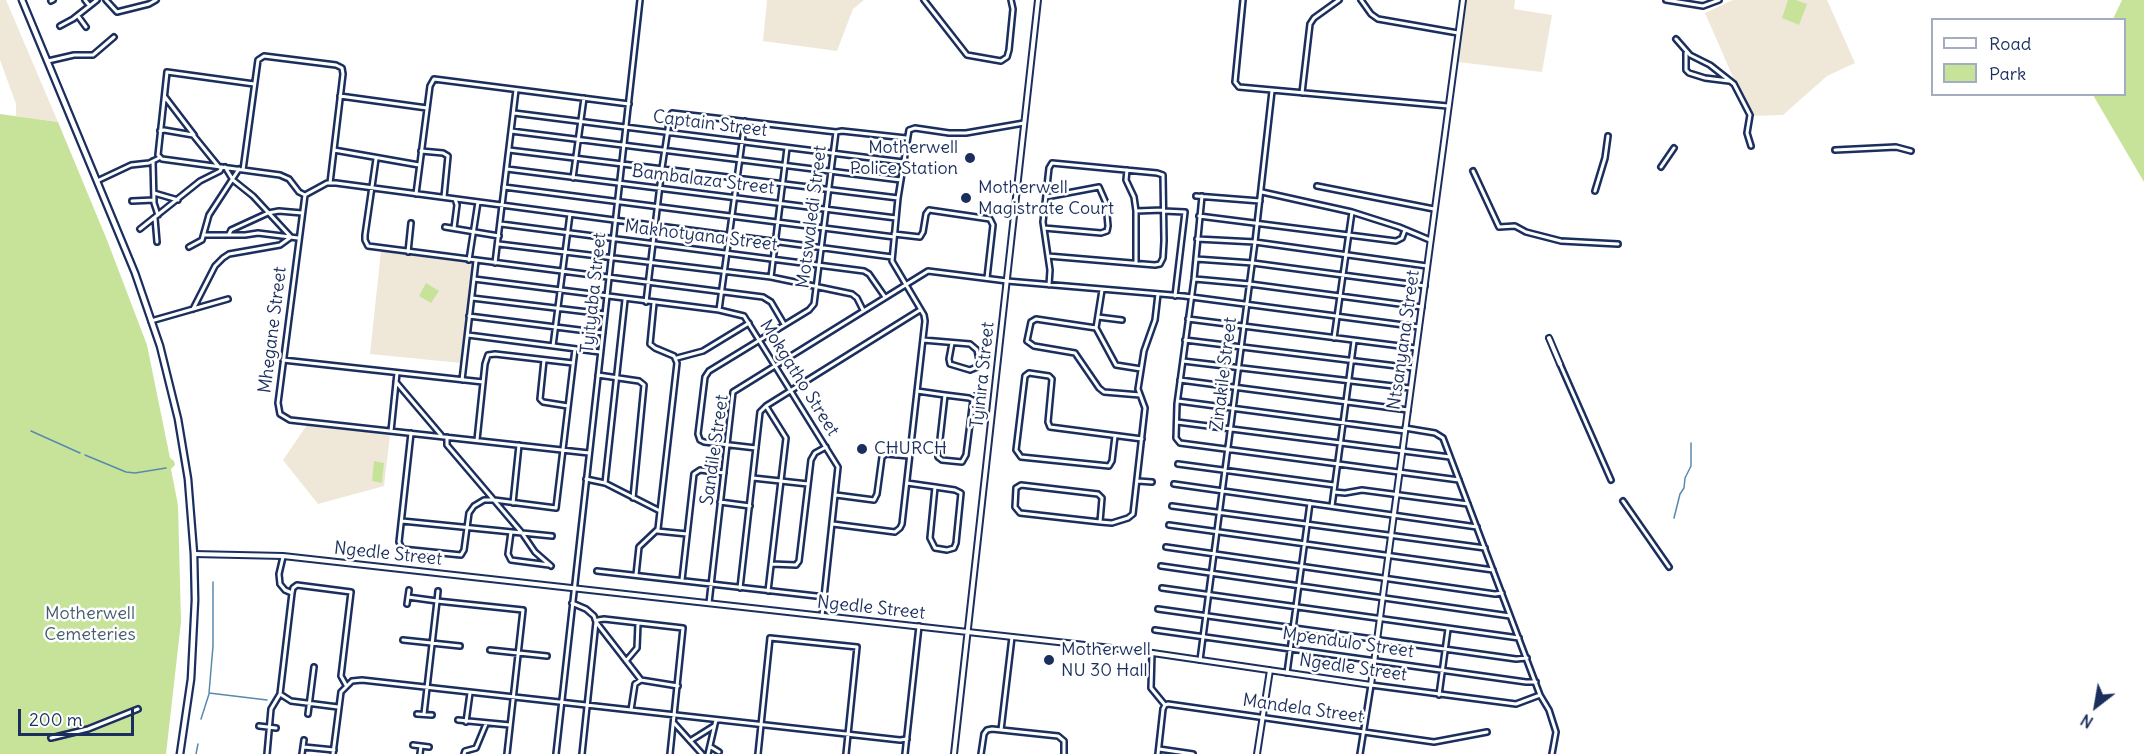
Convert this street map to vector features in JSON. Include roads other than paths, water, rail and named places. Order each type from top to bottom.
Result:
[{"type":"main road","points":[[22,0],[135,273],[170,382],[188,479],[194,554],[193,652],[188,712],[180,754]]},
{"type":"street","points":[[85,0],[89,5]]},
{"type":"street","points":[[60,26],[78,16],[97,0]]},
{"type":"street","points":[[106,0],[117,12],[156,0]]},
{"type":"street","name":"Tyityaba Street","points":[[556,754],[640,0]]},
{"type":"street","points":[[924,0],[967,55],[1001,61],[1009,50],[1013,9],[1011,0]]},
{"type":"street","name":"Tyinira Street","points":[[954,754],[1038,0]]},
{"type":"street","points":[[1243,0],[1235,84],[1242,88],[1448,106]]},
{"type":"street","points":[[1302,93],[1310,24],[1314,18],[1339,0]]},
{"type":"street","points":[[1361,0],[1371,14],[1378,19],[1458,33]]},
{"type":"street","name":"Ntsanyana Street","points":[[1371,684],[1463,0]]},
{"type":"street","points":[[1666,0],[1703,6],[1719,0]]},
{"type":"street","points":[[78,16],[86,27]]},
{"type":"street","points":[[48,62],[74,55],[93,55],[114,37]]},
{"type":"street","points":[[1676,39],[1686,52],[1710,65],[1731,81],[1750,115],[1748,133],[1751,146]]},
{"type":"street","points":[[1686,52],[1686,70],[1689,73],[1705,78],[1731,81]]},
{"type":"street","points":[[189,247],[200,243],[209,215],[241,170],[257,62],[264,56],[336,65],[343,71],[330,183]]},
{"type":"street","points":[[159,158],[157,152],[167,72],[254,84]]},
{"type":"street","points":[[416,194],[430,84],[434,79],[628,104]]},
{"type":"street","points":[[495,263],[516,90]]},
{"type":"street","name":"Zinakile Street","points":[[1200,660],[1256,242],[1272,91]]},
{"type":"street","points":[[164,96],[233,180],[291,237]]},
{"type":"street","points":[[340,96],[427,108]]},
{"type":"street","points":[[573,178],[584,98]]},
{"type":"street","points":[[646,302],[670,114],[676,112],[836,132],[842,130],[906,138]]},
{"type":"street","name":"Captain Street","points":[[514,113],[903,162]]},
{"type":"street","points":[[719,310],[745,121]]},
{"type":"street","points":[[833,525],[895,532],[902,524],[925,318],[893,265],[892,257],[906,138],[909,130],[912,128],[953,133],[1024,123]]},
{"type":"street","points":[[160,131],[187,133],[195,136]]},
{"type":"street","points":[[511,131],[901,180]]},
{"type":"street","name":"Motswaledi Street","points":[[756,448],[701,441],[698,436],[705,375],[812,308],[817,286],[836,132]]},
{"type":"street","points":[[1595,192],[1605,158],[1608,136]]},
{"type":"street","points":[[771,277],[787,147]]},
{"type":"street","points":[[1834,150],[1896,147],[1911,151]]},
{"type":"street","points":[[1661,167],[1674,148]]},
{"type":"street","points":[[334,150],[419,165]]},
{"type":"street","points":[[509,150],[898,198]]},
{"type":"street","points":[[421,151],[443,153],[448,156],[444,197]]},
{"type":"street","points":[[97,181],[131,165],[159,158],[284,176],[299,192],[305,195],[330,183],[892,257]]},
{"type":"street","points":[[376,159],[365,235],[366,243],[372,247],[766,298],[784,324]]},
{"type":"street","points":[[153,161],[157,242]]},
{"type":"street","points":[[1048,256],[1158,265],[1162,261],[1164,241],[1162,174],[1053,162],[1049,168],[1044,228],[1049,285]]},
{"type":"street","points":[[140,230],[200,181],[220,171],[222,167]]},
{"type":"street","name":"Bambalaza Street","points":[[507,169],[896,218]]},
{"type":"street","points":[[1127,170],[1126,180],[1134,197],[1136,211],[1136,263]]},
{"type":"street","points":[[1473,171],[1498,227],[1515,226],[1526,232],[1561,241],[1618,244]]},
{"type":"street","points":[[1317,186],[1434,209]]},
{"type":"street","points":[[1044,228],[1101,233],[1107,231],[1108,226],[1106,203],[1099,187],[1046,197]]},
{"type":"street","points":[[504,188],[824,228],[920,237],[923,234],[926,214],[929,210],[990,219],[993,225],[987,278]]},
{"type":"street","points":[[1262,192],[1352,212],[1430,240]]},
{"type":"street","points":[[154,193],[178,200]]},
{"type":"street","name":"Mhegane Street","points":[[305,195],[277,407],[283,416],[290,420],[589,453]]},
{"type":"street","points":[[1196,196],[1260,201]]},
{"type":"street","points":[[1202,196],[1178,401],[1176,438],[1180,443],[1459,480]]},
{"type":"street","points":[[454,199],[457,206],[454,228]]},
{"type":"street","points":[[132,201],[154,200]]},
{"type":"street","points":[[469,260],[478,202]]},
{"type":"street","points":[[228,234],[231,230],[268,213],[279,211],[302,213]]},
{"type":"street","points":[[1136,211],[1185,212],[1176,296]]},
{"type":"street","points":[[1334,338],[1352,212]]},
{"type":"street","points":[[553,346],[570,214]]},
{"type":"street","points":[[1199,216],[1396,241],[1402,238],[1405,230]]},
{"type":"street","points":[[408,252],[411,223]]},
{"type":"street","name":"Makhotyana Street","points":[[501,224],[819,264],[868,273],[885,297]]},
{"type":"street","points":[[445,227],[500,236]]},
{"type":"street","points":[[204,235],[258,233],[298,238]]},
{"type":"street","points":[[193,309],[215,266],[223,258],[229,254],[280,245],[291,237]]},
{"type":"street","points":[[1197,239],[1256,242],[1428,266]]},
{"type":"street","points":[[499,244],[771,277],[855,296],[863,310]]},
{"type":"street","points":[[1196,259],[1252,263],[1425,286]]},
{"type":"street","points":[[462,380],[476,261]]},
{"type":"street","name":"Sandile Street","points":[[709,603],[734,392],[931,270],[1007,282],[1191,297],[1419,327]]},
{"type":"street","name":"Mokgatho Street","points":[[474,279],[742,314],[838,467],[822,616]]},
{"type":"street","points":[[1194,279],[1250,284],[1422,307]]},
{"type":"street","points":[[1102,290],[1096,328],[1116,365],[1141,369]]},
{"type":"street","points":[[1100,522],[1102,498],[1098,494],[1021,485],[1016,488],[1015,507],[1018,512],[1100,522],[1114,523],[1133,514],[1145,408],[1138,391],[1145,347],[1155,320],[1158,294]]},
{"type":"street","points":[[472,298],[605,314]]},
{"type":"street","points":[[151,321],[228,299]]},
{"type":"street","points":[[605,483],[625,299]]},
{"type":"street","points":[[654,303],[650,344],[677,358],[703,351],[749,323]]},
{"type":"street","points":[[740,588],[760,411],[921,310]]},
{"type":"street","points":[[469,316],[603,333]]},
{"type":"street","points":[[1098,317],[1122,320]]},
{"type":"street","points":[[1096,328],[1036,319],[1031,322],[1027,341],[1034,346],[1075,353],[1098,388],[1104,392],[1140,395]]},
{"type":"street","points":[[1188,319],[1416,348]]},
{"type":"street","points":[[468,335],[600,352]]},
{"type":"street","points":[[1549,338],[1611,480]]},
{"type":"street","points":[[923,340],[970,344],[975,347],[978,354],[976,367],[970,370],[950,364],[952,343]]},
{"type":"street","points":[[1185,340],[1413,369]]},
{"type":"street","points":[[1332,506],[1354,341]]},
{"type":"street","points":[[411,433],[399,542],[402,549],[459,556],[464,550],[468,515],[474,506],[484,500],[556,508],[575,349]]},
{"type":"street","points":[[477,441],[486,358],[490,354],[573,363]]},
{"type":"street","points":[[636,575],[639,547],[657,531],[677,358]]},
{"type":"street","points":[[283,360],[483,382]]},
{"type":"street","points":[[544,360],[540,399],[543,402],[568,406]]},
{"type":"street","points":[[1183,361],[1411,388]]},
{"type":"street","points":[[391,431],[398,372]]},
{"type":"street","points":[[1115,436],[1112,461],[1109,466],[1021,457],[1016,450],[1024,376],[1029,373],[1049,376],[1052,379],[1048,424],[1050,427],[1142,439]]},
{"type":"street","points":[[598,375],[639,381],[645,385],[633,498]]},
{"type":"street","points":[[1180,380],[1408,410]]},
{"type":"street","points":[[396,382],[445,437],[447,445],[522,533],[535,552],[550,566],[511,560],[508,554],[511,532]]},
{"type":"street","points":[[917,391],[969,398],[973,400],[966,455],[962,462],[942,460],[939,457],[945,395]]},
{"type":"street","points":[[1178,401],[1441,435],[1540,695],[1555,728],[1552,754]]},
{"type":"street","points":[[766,406],[786,438],[768,591]]},
{"type":"street","points":[[1177,422],[1450,457]]},
{"type":"street","points":[[513,503],[519,445]]},
{"type":"street","points":[[772,564],[796,565],[799,561],[812,457],[826,447]]},
{"type":"street","points":[[836,495],[874,500],[877,494],[882,457],[886,454],[909,456]]},
{"type":"street","points":[[1178,464],[1334,485]]},
{"type":"street","points":[[682,580],[694,474],[700,470],[724,473]]},
{"type":"street","points":[[753,478],[808,484]]},
{"type":"street","points":[[586,479],[605,483],[660,511]]},
{"type":"street","points":[[1138,481],[1152,482]]},
{"type":"street","points":[[906,483],[959,491],[962,495],[956,543],[954,548],[948,550],[935,548],[930,538],[934,488]]},
{"type":"street","points":[[1174,484],[1477,527]]},
{"type":"street","points":[[1334,492],[1345,493],[1358,489],[1468,504]]},
{"type":"street","points":[[1623,501],[1669,567]]},
{"type":"street","points":[[720,502],[750,506]]},
{"type":"street","points":[[1287,673],[1310,503]]},
{"type":"street","points":[[1172,506],[1485,548]]},
{"type":"street","points":[[402,521],[552,536]]},
{"type":"street","points":[[1169,525],[1493,570]]},
{"type":"street","points":[[657,531],[687,534]]},
{"type":"street","points":[[1166,547],[1495,594],[1502,593]]},
{"type":"street","name":"Ngedle Street","points":[[194,554],[283,556],[1012,637],[1152,653],[1515,704],[1540,695]]},
{"type":"street","points":[[283,556],[279,574],[280,584],[292,593]]},
{"type":"street","points":[[1161,566],[1510,615]]},
{"type":"street","points":[[597,571],[825,597]]},
{"type":"street","points":[[267,754],[272,706],[280,694],[292,593],[293,588],[297,585],[351,592],[341,676],[346,685]]},
{"type":"street","points":[[1162,588],[1519,638]]},
{"type":"street","points":[[407,604],[408,590]]},
{"type":"street","points":[[424,714],[438,591]]},
{"type":"street","points":[[408,597],[523,610],[507,754]]},
{"type":"street","points":[[573,603],[594,616],[596,622],[641,680]]},
{"type":"street","points":[[1158,609],[1516,659],[1527,658]]},
{"type":"street","points":[[596,622],[604,619],[683,628],[670,754]]},
{"type":"street","points":[[582,754],[596,622]]},
{"type":"street","points":[[626,661],[637,648],[638,623]]},
{"type":"street","points":[[905,754],[919,627]]},
{"type":"street","points":[[1439,695],[1449,629]]},
{"type":"street","name":"Mpendulo Street","points":[[1155,630],[1526,682],[1536,681]]},
{"type":"street","points":[[1001,730],[1012,637]]},
{"type":"street","points":[[758,754],[770,638],[857,647],[846,754]]},
{"type":"street","points":[[403,640],[460,646]]},
{"type":"street","points":[[489,650],[547,656]]},
{"type":"street","points":[[1152,653],[1152,688],[1165,705],[1158,754]]},
{"type":"street","points":[[308,714],[314,667]]},
{"type":"street","points":[[1257,754],[1270,670]]},
{"type":"street","points":[[304,747],[334,752],[340,693],[352,681],[362,680],[907,739]]},
{"type":"street","points":[[631,710],[635,683],[641,680],[678,686]]},
{"type":"street","points":[[1360,754],[1371,684]]},
{"type":"street","points":[[466,722],[470,693]]},
{"type":"street","points":[[280,694],[289,701],[338,707]]},
{"type":"street","name":"Mandela Street","points":[[1165,705],[1171,704],[1434,742],[1487,732]]},
{"type":"street","points":[[51,738],[88,729],[138,709]]},
{"type":"street","points":[[417,714],[432,715]]},
{"type":"street","points":[[458,720],[510,725]]},
{"type":"street","points":[[708,754],[716,720]]},
{"type":"street","points":[[674,723],[702,754]]},
{"type":"street","points":[[464,754],[465,751],[473,749],[478,744],[486,724]]},
{"type":"street","points":[[259,726],[276,728]]},
{"type":"street","points":[[690,741],[715,726]]},
{"type":"street","points":[[981,754],[986,732],[990,729],[1061,738],[1065,743],[1064,754]]},
{"type":"street","points":[[302,754],[304,740]]},
{"type":"street","points":[[414,745],[429,747]]},
{"type":"street","points":[[420,754],[421,746]]},
{"type":"street","points":[[711,747],[719,752]]},
{"type":"street","points":[[1159,749],[1193,754]]},
{"type":"waterway","points":[[31,431],[80,453]]},
{"type":"waterway","points":[[1674,518],[1685,478],[1691,466],[1691,443]]},
{"type":"waterway","points":[[85,455],[126,472],[135,473],[166,468]]},
{"type":"waterway","points":[[213,582],[213,646],[209,693],[267,700]]},
{"type":"waterway","points":[[201,719],[209,694]]},
{"type":"waterway","points":[[196,754],[198,744]]},
{"type":"place","name":"Motherwell Police Station","points":[[970,158]]},
{"type":"place","name":"Motherwell Magistrate Court","points":[[966,198]]},
{"type":"place","name":"CHURCH","points":[[862,449]]},
{"type":"place","name":"Motherwell NU 30 Hall","points":[[1049,660]]},
{"type":"park label","name":"Motherwell Cemeteries","points":[[90,624]]}]
